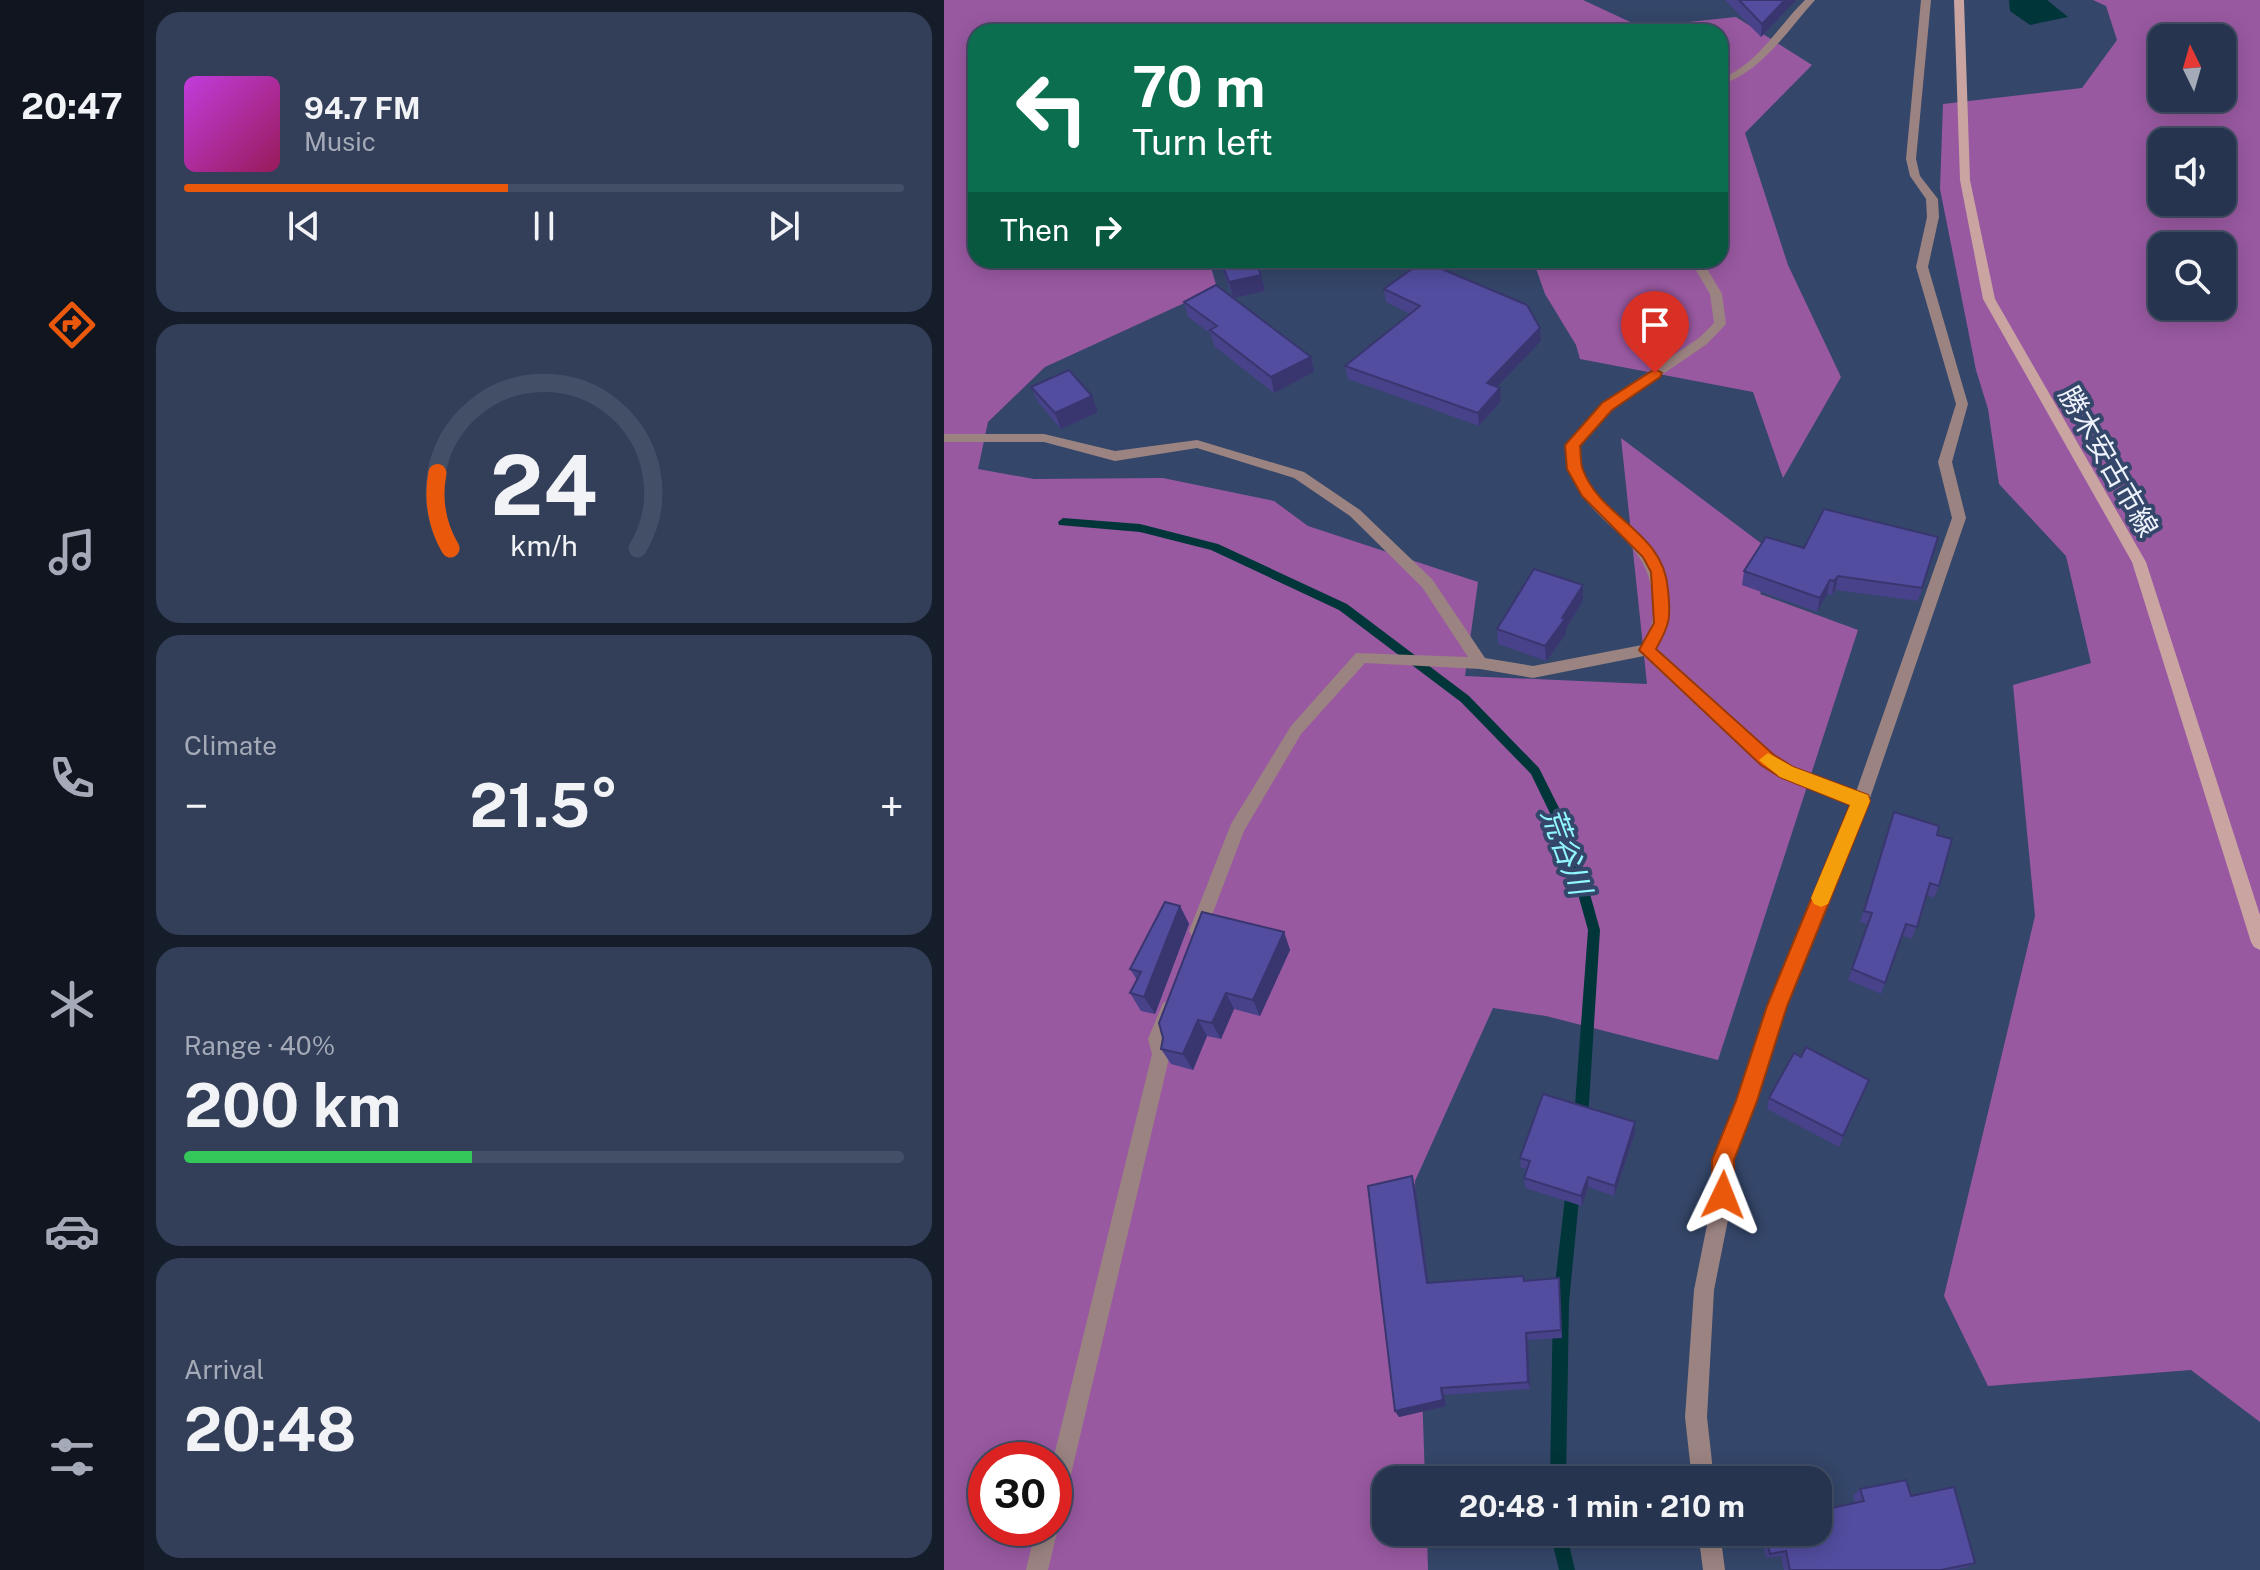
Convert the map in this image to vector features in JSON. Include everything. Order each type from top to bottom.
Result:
[{"type":"main road","name":"勝木安古市線","points":[[1959,0],[1965,180],[1989,299],[2139,562],[2260,942]]},
{"type":"street","points":[[1728,80],[1760,57],[1793,15],[1810,0]]},
{"type":"street","points":[[1701,1466],[1696,1417],[1704,1290],[1723,1195],[1723,1160],[1777,1006],[1861,801],[1959,518],[1945,462],[1962,404],[1922,267],[1933,217],[1932,199],[1915,176],[1911,159],[1926,0]]},
{"type":"street","points":[[1189,955],[1237,829],[1296,730],[1361,657],[1480,663],[1533,672],[1647,650],[1663,623],[1659,572],[1650,554],[1588,492],[1575,469],[1572,445],[1607,406],[1703,341],[1720,324],[1716,294],[1701,268]]},
{"type":"street","points":[[944,438],[1044,438],[1115,456],[1197,444],[1299,475],[1355,513],[1427,583],[1480,663]]},
{"type":"street","points":[[1647,650],[1768,760],[1787,772],[1861,801]]},
{"type":"street","points":[[1068,1442],[1161,1054],[1157,1039],[1173,997]]},
{"type":"street","points":[[1037,1570],[1043,1546]]},
{"type":"street","points":[[1711,1546],[1714,1570]]},
{"type":"shaded area","points":[[944,0],[1583,0],[1635,24],[968,24],[968,268],[1211,268],[1217,288],[1045,367],[988,422],[978,469],[1034,479],[1163,478],[1274,501],[1308,526],[1478,582],[1465,676],[1647,684],[1621,438],[1778,556],[1760,594],[1858,630],[1718,1060],[1546,1016],[1493,1008],[1415,1181],[1425,1466],[1372,1466],[1372,1546],[1427,1546],[1428,1570],[944,1570]]},
{"type":"shaded area","points":[[2009,0],[2047,0],[2068,17],[2030,25],[2010,11]]},
{"type":"shaded area","points":[[2093,0],[2260,0],[2260,1422],[2191,1370],[1988,1386],[1944,1296],[2035,916],[2013,685],[2091,663],[2066,556],[1999,484],[1988,409],[1976,370],[1940,189],[1943,104],[2082,88],[2117,40],[2106,6]]},
{"type":"shaded area","points":[[1736,17],[1812,65],[1745,133],[1788,265],[1841,377],[1783,478],[1753,392],[1580,359],[1576,345],[1545,294],[1536,268],[1728,268],[1728,24],[1670,24]]},
{"type":"building","points":[[1739,0],[1785,0],[1762,24]]},
{"type":"building","points":[[1223,268],[1258,268],[1261,275],[1229,282]]},
{"type":"building","points":[[1413,268],[1440,268],[1527,305],[1540,328],[1487,383],[1500,388],[1478,413],[1345,366],[1420,306],[1384,289]]},
{"type":"building","points":[[1216,285],[1311,357],[1271,377],[1210,330],[1217,326],[1184,302]]},
{"type":"building","points":[[1069,370],[1092,396],[1055,413],[1031,387]]},
{"type":"building","points":[[1824,509],[1938,537],[1922,588],[1838,576],[1834,581],[1830,580],[1820,598],[1744,571],[1766,537],[1804,548]]},
{"type":"building","points":[[1534,569],[1583,585],[1562,618],[1565,619],[1545,646],[1497,629]]},
{"type":"building","points":[[1894,812],[1939,826],[1937,835],[1952,839],[1939,886],[1930,883],[1917,927],[1906,924],[1885,983],[1852,969],[1872,913],[1864,911]]},
{"type":"building","points":[[1165,902],[1180,906],[1144,997],[1130,993],[1141,972],[1130,969]]},
{"type":"building","points":[[1202,912],[1284,932],[1253,1000],[1226,993],[1212,1023],[1198,1020],[1183,1054],[1161,1049],[1163,1038],[1159,1023]]},
{"type":"building","points":[[1806,1047],[1869,1080],[1843,1136],[1769,1098],[1794,1053],[1801,1057]]},
{"type":"building","points":[[1543,1094],[1635,1122],[1615,1186],[1588,1177],[1581,1196],[1524,1178],[1530,1161],[1520,1158]]},
{"type":"building","points":[[1412,1176],[1427,1283],[1523,1276],[1524,1281],[1559,1278],[1561,1330],[1526,1333],[1528,1382],[1441,1388],[1443,1400],[1395,1411],[1368,1186]]},
{"type":"building","points":[[1906,1480],[1911,1496],[1954,1487],[1975,1563],[1941,1570],[1790,1570],[1786,1551],[1770,1554],[1768,1546],[1832,1546],[1832,1508],[1864,1501],[1860,1489]]},
{"type":"waterway","name":"荒谷川","points":[[1063,522],[1140,528],[1214,547],[1343,607],[1465,699],[1535,771],[1569,840],[1594,930],[1581,1119]]},
{"type":"waterway","name":"荒谷川","points":[[1558,1466],[1561,1302],[1573,1189]]},
{"type":"waterway","name":"荒谷川","points":[[1561,1546],[1567,1570]]},
{"type":"slow traffic","points":[[1768,760],[1787,772],[1861,801],[1821,898]]},
{"type":"route","points":[[1655,373],[1607,406],[1572,445],[1575,469],[1588,492],[1650,554],[1659,572],[1663,623],[1647,650],[1768,760],[1787,772],[1861,801],[1777,1006],[1723,1160],[1723,1195]]}]
